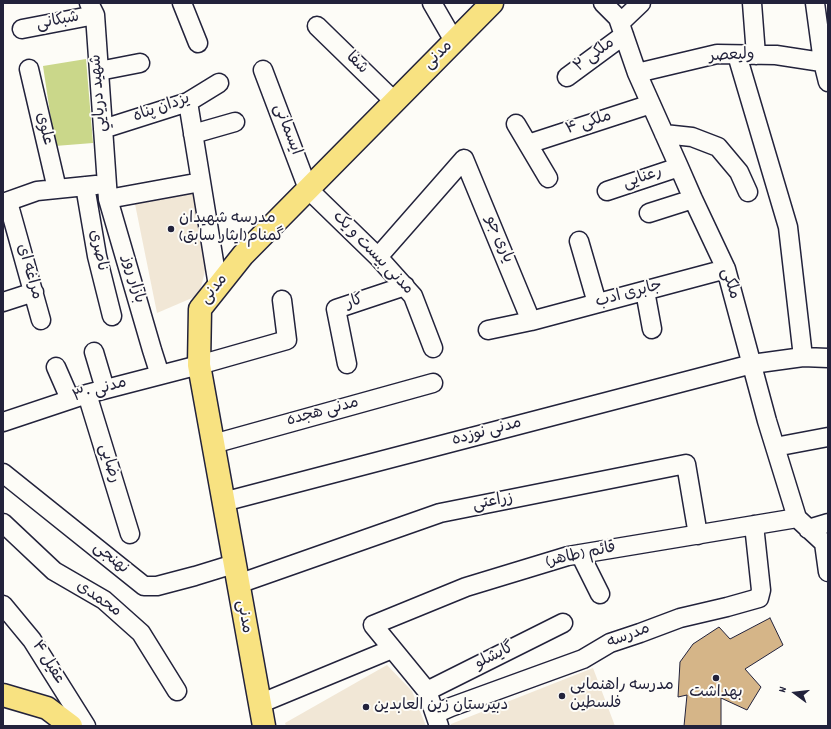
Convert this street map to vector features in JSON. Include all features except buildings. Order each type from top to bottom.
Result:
[{"type":"main road","name":"مدنی","points":[[264,726],[212,444],[199,365],[200,310],[243,256],[492,3]]},
{"type":"main road","points":[[3,695],[47,708],[71,726]]},
{"type":"street","points":[[182,3],[198,43]]},
{"type":"street","points":[[432,3],[454,41]]},
{"type":"street","name":"ملکی","points":[[603,3],[618,18],[637,73],[726,269],[775,447],[803,524]]},
{"type":"street","name":"ملکی ۲","points":[[567,77],[622,29],[641,3]]},
{"type":"street","points":[[752,3],[756,55]]},
{"type":"street","points":[[815,3],[828,82]]},
{"type":"street","name":"شبکانی","points":[[22,29],[92,9]]},
{"type":"street","name":"شهيد دريايي","points":[[92,9],[99,71],[108,192]]},
{"type":"street","name":"شفا","points":[[317,26],[395,102]]},
{"type":"street","name":"ولیعصر","points":[[637,73],[717,54],[776,55],[825,62]]},
{"type":"street","points":[[737,55],[788,227],[803,357]]},
{"type":"street","points":[[99,71],[140,63]]},
{"type":"street","name":"علوی","points":[[29,69],[57,189]]},
{"type":"street","name":"ایسمانی","points":[[263,70],[308,189]]},
{"type":"street","name":"یزدان پناه","points":[[103,129],[188,102],[219,83]]},
{"type":"street","points":[[188,102],[218,286]]},
{"type":"street","name":"ملکی ۴","points":[[528,144],[651,104]]},
{"type":"street","points":[[193,134],[235,122]]},
{"type":"street","points":[[516,124],[548,178]]},
{"type":"street","points":[[664,134],[692,137],[718,147],[739,172],[748,192]]},
{"type":"street","name":"یاری جو","points":[[378,257],[464,159],[531,321]]},
{"type":"street","name":"رعنایی","points":[[607,191],[679,166]]},
{"type":"street","points":[[5,203],[37,191],[85,186],[108,192],[202,182]]},
{"type":"street","name":"ناصری","points":[[85,186],[97,256],[112,316]]},
{"type":"street","name":"مدنی بیست و یک","points":[[308,189],[378,257],[413,296],[433,348]]},
{"type":"street","name":"بازار روز","points":[[108,192],[127,264],[160,375]]},
{"type":"street","points":[[649,213],[693,199]]},
{"type":"street","name":"مراغه ای","points":[[5,203],[42,320]]},
{"type":"street","points":[[579,241],[597,303]]},
{"type":"street","points":[[100,267],[127,264]]},
{"type":"street","name":"جابری ادب","points":[[488,330],[531,321],[726,269]]},
{"type":"street","name":"کار","points":[[347,364],[336,309],[405,286]]},
{"type":"street","points":[[644,291],[652,329]]},
{"type":"street","points":[[3,302],[34,292]]},
{"type":"street","name":"مدنی ۳۰","points":[[3,422],[78,396],[199,365],[287,340],[282,300]]},
{"type":"street","points":[[94,352],[105,389]]},
{"type":"street","points":[[752,364],[803,357],[828,358]]},
{"type":"street","name":"مدنی نوزده","points":[[223,502],[752,364]]},
{"type":"street","name":"رضایی","points":[[56,367],[78,396],[130,534]]},
{"type":"street","name":"مدنی هجده","points":[[212,444],[433,383]]},
{"type":"street","points":[[775,447],[828,437]]},
{"type":"street","name":"زراعتی","points":[[236,574],[440,513],[686,464],[698,535]]},
{"type":"street","name":"نهنجی","points":[[3,473],[144,586],[157,586],[195,576],[236,574]]},
{"type":"street","name":"محمدی","points":[[3,523],[54,571],[104,600],[141,633],[177,691]]},
{"type":"street","points":[[803,524],[828,523]]},
{"type":"street","points":[[803,524],[824,543],[828,572]]},
{"type":"street","name":"قائم (طاهر)","points":[[392,649],[373,625],[466,587],[568,556],[754,525],[803,524]]},
{"type":"street","name":"مدرسه","points":[[437,720],[451,707],[583,659],[610,643],[680,618],[759,598],[761,590],[754,525]]},
{"type":"street","points":[[580,554],[600,594]]},
{"type":"street","name":"عقیل ۴","points":[[3,605],[32,640],[86,726]]},
{"type":"street","name":"گایشلو","points":[[427,691],[563,623]]},
{"type":"street","points":[[259,704],[392,649],[427,691],[437,720]]},
{"type":"shaded area","name":"مدرسه شهیدان گمنام(ایثار سابق)","points":[[193,189],[209,255],[199,295],[157,313],[135,204]]},
{"type":"shaded area","name":"دبیرستان زین العابدین","points":[[387,665],[412,691],[426,726],[286,726],[285,723]]},
{"type":"shaded area","name":"مدرسه راهنمایی فلسطین","points":[[593,668],[615,726],[451,726],[451,724]]},
{"type":"green space","points":[[86,59],[93,143],[55,146],[43,66]]},
{"type":"place","name":"مدرسه شهیدان گمنام(ایثار سابق)","points":[[171,229]]},
{"type":"place","name":"بهداشت","points":[[716,678]]},
{"type":"place","name":"مدرسه راهنمایی فلسطین","points":[[562,696]]},
{"type":"place","name":"دبیرستان زین العابدین","points":[[366,707]]}]
